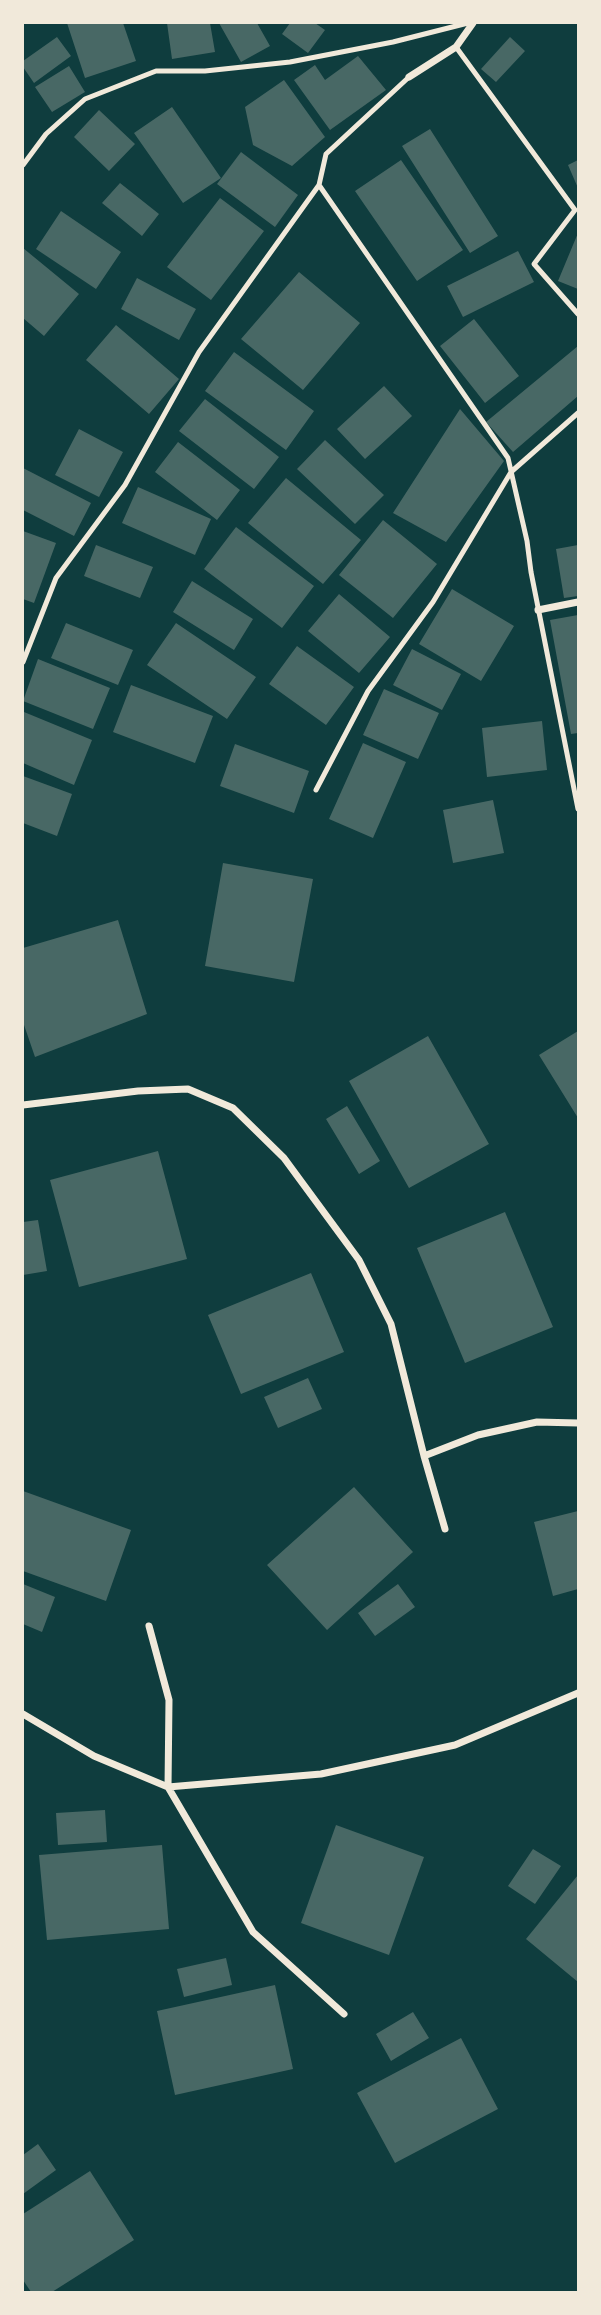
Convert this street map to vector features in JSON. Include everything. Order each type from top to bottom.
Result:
[{"type":"street","points":[[409,77],[456,47],[473,23]]},
{"type":"street","points":[[538,610],[578,602]]},
{"type":"street","points":[[23,1105],[138,1091],[188,1089],[233,1108],[284,1158],[359,1260],[391,1324],[445,1529]]},
{"type":"street","points":[[424,1456],[478,1435],[537,1422],[578,1423]]},
{"type":"street","points":[[149,1626],[169,1700],[168,1787],[253,1931],[344,2014]]},
{"type":"street","points":[[23,1714],[94,1756],[168,1787],[321,1774],[455,1745],[578,1693]]},
{"type":"lane","points":[[23,165],[46,134],[85,99],[156,71],[205,71],[290,62],[393,42],[468,23]]},
{"type":"lane","points":[[456,47],[575,210],[534,264],[578,314]]},
{"type":"lane","points":[[23,662],[56,578],[124,485],[199,352],[319,185],[326,154],[409,77]]},
{"type":"lane","points":[[319,185],[509,458],[578,809]]},
{"type":"lane","points":[[316,790],[368,691],[433,602],[511,472],[578,413]]},
{"type":"building","points":[[67,23],[123,23],[136,61],[85,78]]},
{"type":"building","points":[[167,23],[210,23],[215,52],[172,59]]},
{"type":"building","points":[[219,23],[257,23],[270,46],[241,62]]},
{"type":"building","points":[[290,23],[315,23],[325,30],[308,53],[282,34]]},
{"type":"building","points":[[57,37],[71,56],[34,83],[23,67],[23,61]]},
{"type":"building","points":[[510,37],[525,51],[496,82],[481,69]]},
{"type":"building","points":[[358,56],[386,90],[330,130],[294,80],[315,65],[325,80]]},
{"type":"building","points":[[69,66],[85,92],[52,112],[35,87]]},
{"type":"building","points":[[284,80],[325,137],[292,166],[253,145],[245,107]]},
{"type":"building","points":[[172,107],[221,178],[183,203],[134,133]]},
{"type":"building","points":[[99,110],[135,144],[109,171],[74,137]]},
{"type":"building","points":[[430,129],[498,236],[470,253],[402,146]]},
{"type":"building","points":[[241,152],[298,195],[275,227],[217,184]]},
{"type":"building","points":[[401,160],[463,250],[417,281],[355,191]]},
{"type":"building","points":[[578,160],[578,188],[568,165]]},
{"type":"building","points":[[120,183],[159,214],[142,236],[102,203]]},
{"type":"building","points":[[220,198],[264,231],[211,300],[167,267]]},
{"type":"building","points":[[61,211],[121,252],[96,289],[36,249]]},
{"type":"building","points":[[578,233],[578,289],[558,281]]},
{"type":"building","points":[[23,248],[79,294],[44,336],[23,318]]},
{"type":"building","points":[[518,251],[534,282],[463,317],[447,286]]},
{"type":"building","points":[[299,272],[360,323],[303,390],[241,339]]},
{"type":"building","points":[[137,278],[196,309],[179,340],[121,309]]},
{"type":"building","points":[[474,319],[519,376],[485,403],[440,346]]},
{"type":"building","points":[[116,325],[179,379],[149,414],[86,360]]},
{"type":"building","points":[[578,346],[578,396],[513,452],[486,422]]},
{"type":"building","points":[[234,352],[314,411],[286,450],[205,391]]},
{"type":"building","points":[[384,386],[412,416],[365,459],[337,429]]},
{"type":"building","points":[[205,399],[279,457],[254,489],[179,431]]},
{"type":"building","points":[[460,409],[504,461],[446,542],[393,513]]},
{"type":"building","points":[[79,429],[123,452],[99,497],[55,475]]},
{"type":"building","points":[[325,440],[384,495],[355,524],[297,469]]},
{"type":"building","points":[[178,442],[240,490],[217,520],[155,472]]},
{"type":"building","points":[[23,468],[91,503],[74,536],[23,510]]},
{"type":"building","points":[[286,478],[361,540],[323,584],[248,523]]},
{"type":"building","points":[[138,487],[211,519],[195,555],[122,523]]},
{"type":"building","points":[[383,520],[437,564],[393,618],[339,575]]},
{"type":"building","points":[[236,527],[314,586],[282,628],[204,569]]},
{"type":"building","points":[[23,531],[56,543],[34,603],[23,599]]},
{"type":"building","points":[[96,545],[153,567],[140,598],[84,576]]},
{"type":"building","points":[[578,545],[578,596],[564,598],[556,549]]},
{"type":"building","points":[[192,581],[253,619],[234,650],[173,612]]},
{"type":"building","points":[[452,589],[514,626],[481,681],[419,644]]},
{"type":"building","points":[[339,594],[390,637],[359,673],[308,631]]},
{"type":"building","points":[[578,615],[578,733],[571,734],[550,620]]},
{"type":"building","points":[[66,623],[133,650],[118,685],[51,658]]},
{"type":"building","points":[[176,623],[256,677],[227,719],[147,665]]},
{"type":"building","points":[[297,646],[354,687],[326,725],[269,684]]},
{"type":"building","points":[[412,649],[461,674],[442,710],[393,685]]},
{"type":"building","points":[[38,659],[110,688],[93,729],[23,701]]},
{"type":"building","points":[[131,685],[213,716],[195,763],[113,732]]},
{"type":"building","points":[[384,689],[439,713],[418,759],[363,735]]},
{"type":"building","points":[[24,712],[92,740],[74,785],[23,763]]},
{"type":"building","points":[[542,721],[547,770],[487,777],[482,728]]},
{"type":"building","points":[[363,743],[406,762],[373,838],[329,819]]},
{"type":"building","points":[[235,744],[309,771],[294,813],[220,786]]},
{"type":"building","points":[[23,776],[72,794],[57,836],[23,823]]},
{"type":"building","points":[[493,800],[504,853],[453,863],[443,810]]},
{"type":"building","points":[[223,863],[313,879],[294,982],[205,966]]},
{"type":"building","points":[[118,920],[147,1014],[35,1057],[23,1022],[23,948]]},
{"type":"building","points":[[578,1031],[578,1118],[539,1055]]},
{"type":"building","points":[[428,1036],[489,1144],[409,1188],[349,1081]]},
{"type":"building","points":[[347,1106],[380,1161],[359,1174],[326,1119]]},
{"type":"building","points":[[158,1151],[187,1259],[79,1287],[50,1180]]},
{"type":"building","points":[[505,1212],[553,1327],[465,1363],[417,1248]]},
{"type":"building","points":[[38,1220],[47,1271],[23,1275],[23,1222]]},
{"type":"building","points":[[311,1273],[344,1352],[241,1394],[208,1315]]},
{"type":"building","points":[[308,1378],[322,1409],[278,1428],[264,1397]]},
{"type":"building","points":[[354,1487],[413,1552],[327,1630],[267,1565]]},
{"type":"building","points":[[23,1491],[131,1530],[106,1601],[23,1571]]},
{"type":"building","points":[[578,1511],[578,1589],[553,1596],[534,1522]]},
{"type":"building","points":[[23,1584],[55,1597],[42,1632],[23,1624]]},
{"type":"building","points":[[398,1584],[415,1607],[375,1636],[358,1613]]},
{"type":"building","points":[[105,1810],[107,1842],[58,1845],[56,1813]]},
{"type":"building","points":[[336,1825],[424,1857],[389,1955],[301,1923]]},
{"type":"building","points":[[162,1845],[169,1929],[47,1940],[39,1855]]},
{"type":"building","points":[[533,1849],[561,1866],[535,1904],[508,1886]]},
{"type":"building","points":[[578,1875],[578,1982],[526,1939]]},
{"type":"building","points":[[226,1958],[232,1985],[184,1997],[177,1969]]},
{"type":"building","points":[[275,1985],[293,2069],[175,2095],[157,2011]]},
{"type":"building","points":[[413,2012],[429,2038],[391,2061],[376,2034]]},
{"type":"building","points":[[461,2038],[498,2109],[395,2163],[357,2093]]},
{"type":"building","points":[[38,2144],[56,2170],[23,2194],[23,2155]]},
{"type":"building","points":[[90,2171],[134,2240],[52,2292],[31,2292],[23,2280],[23,2214]]}]
